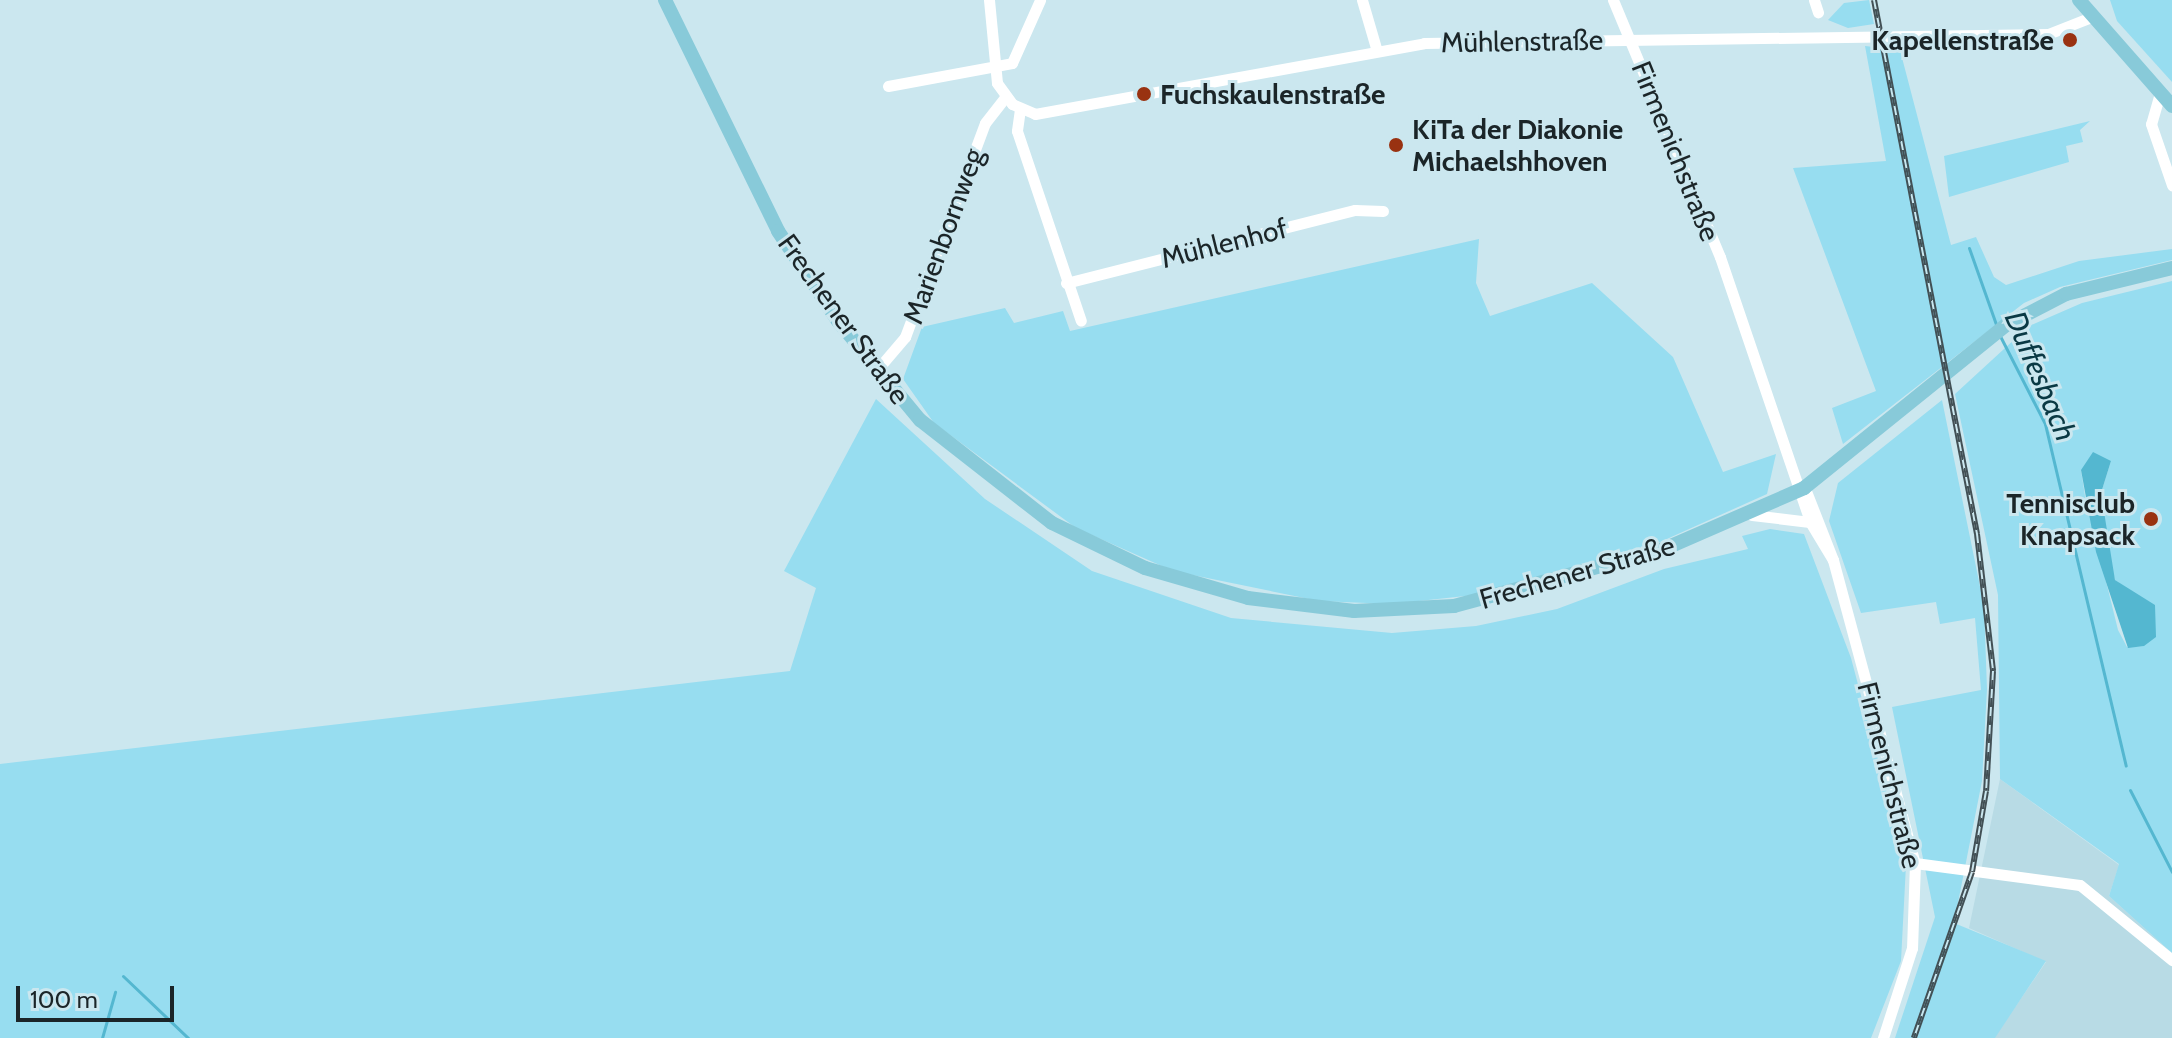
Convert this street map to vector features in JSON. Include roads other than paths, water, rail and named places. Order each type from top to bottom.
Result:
[{"type":"main road","name":"Frechener Straße","points":[[665,0],[778,231],[876,371],[965,460],[1052,523],[1145,568],[1248,598],[1354,611],[1499,599],[1752,515],[1804,488],[2006,325],[2066,294],[2172,268]]},
{"type":"main road","points":[[2079,0],[2172,106]]},
{"type":"street","points":[[989,0],[994,67],[1005,97],[1020,109],[1017,131],[1081,321]]},
{"type":"street","points":[[888,86],[994,67],[1019,55],[1040,0]]},
{"type":"street","points":[[1362,0],[1376,48]]},
{"type":"street","name":"Firmenichstraße","points":[[1613,0],[1631,39],[1833,560],[1915,863],[1912,948],[1883,1038]]},
{"type":"street","points":[[1814,0],[1818,12]]},
{"type":"street","name":"Mühlenstraße","points":[[1020,109],[1055,113],[1376,48],[1631,39],[2048,34],[2094,16]]},
{"type":"street","points":[[2160,93],[2151,124],[2172,185]]},
{"type":"street","name":"Marienbornweg","points":[[876,371],[905,337],[985,123],[1005,97]]},
{"type":"street","name":"Mühlenhof","points":[[1066,283],[1355,210],[1383,211]]},
{"type":"street","name":"Firmenichstraße","points":[[1804,488],[1810,522],[1833,560]]},
{"type":"street","points":[[1752,515],[1810,522]]},
{"type":"street","points":[[1915,863],[2080,885],[2172,960]]},
{"type":"waterway","name":"Duffesbach","points":[[1969,248],[1997,327]]},
{"type":"waterway","name":"Duffesbach","points":[[1999,334],[2045,424],[2126,766]]},
{"type":"waterway","points":[[2130,790],[2172,872]]},
{"type":"waterway","points":[[123,976],[188,1038]]},
{"type":"waterway","points":[[102,1038],[115,992]]},
{"type":"railway","points":[[1874,0],[1977,534],[1993,671],[1986,791],[1972,872],[1914,1038]]},
{"type":"place","name":"Kapellenstraße","points":[[2070,40]]},
{"type":"place","name":"Fuchskaulenstraße","points":[[1144,94]]},
{"type":"place","name":"KiTa der Diakonie Michaelshhoven","points":[[1396,145]]},
{"type":"place","name":"Tennisclub Knapsack","points":[[2151,519]]}]
